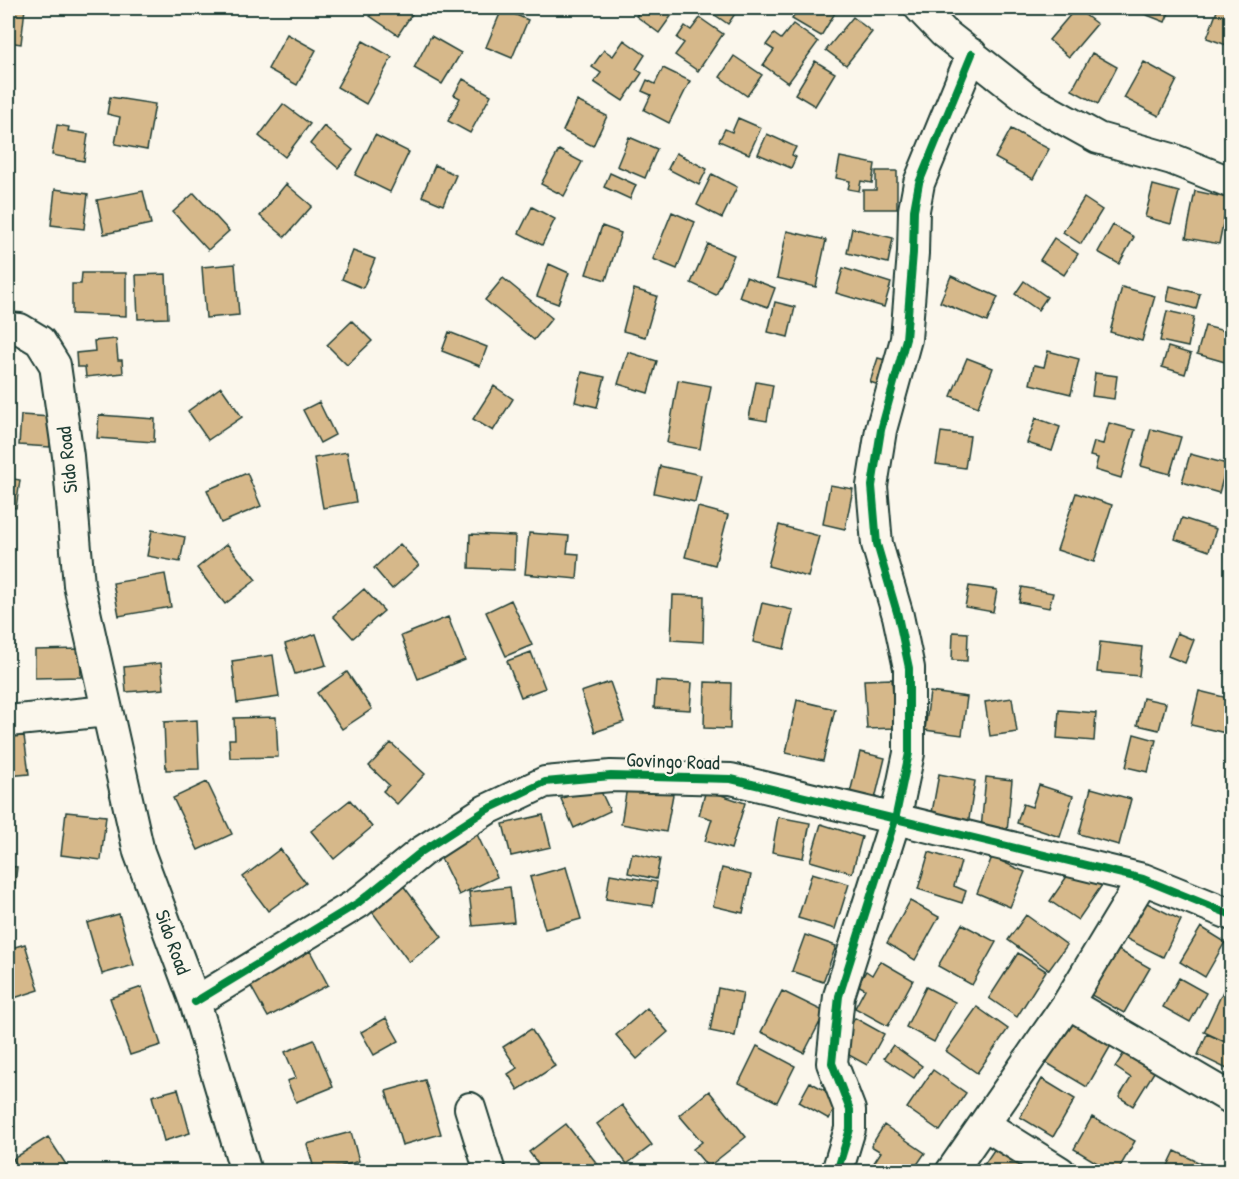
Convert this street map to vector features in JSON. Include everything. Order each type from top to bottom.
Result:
[{"type":"street","points":[[920,8],[949,20],[972,54],[1029,100],[1098,138],[1172,159],[1232,183]]},
{"type":"street","points":[[837,1172],[850,1129],[850,1110],[832,1063],[839,996],[896,820],[909,753],[909,668],[898,616],[877,544],[872,486],[881,430],[906,339],[914,210],[919,183],[972,54]]},
{"type":"street","name":"Sido Road","points":[[14,329],[40,341],[55,365],[68,456],[79,585],[139,852],[195,1002],[246,1172]]},
{"type":"street","points":[[8,721],[107,711]]},
{"type":"street","name":"Govingo Road","points":[[195,1002],[358,903],[421,852],[486,810],[545,782],[611,776],[731,779],[1143,879],[1232,915]]},
{"type":"street","points":[[951,1172],[1068,1003],[1143,879]]},
{"type":"street","points":[[1068,1003],[1232,1099]]},
{"type":"street","points":[[470,1108],[490,1172]]},
{"type":"street","points":[[985,1125],[1060,1172]]},
{"type":"building","points":[[8,8],[25,8],[21,44],[8,42]]},
{"type":"building","points":[[376,8],[416,8],[398,35],[370,16]]},
{"type":"building","points":[[643,8],[677,8],[659,33],[636,16]]},
{"type":"building","points":[[705,8],[739,8],[728,24]]},
{"type":"building","points":[[799,8],[838,8],[821,36],[792,19]]},
{"type":"building","points":[[1076,8],[1097,24],[1069,57],[1049,40]]},
{"type":"building","points":[[1144,8],[1171,8],[1165,22],[1142,13]]},
{"type":"building","points":[[1218,8],[1232,9],[1232,47],[1207,38]]},
{"type":"building","points":[[502,9],[528,20],[512,58],[486,47]]},
{"type":"building","points":[[853,17],[872,32],[846,65],[826,50]]},
{"type":"building","points":[[700,18],[723,34],[698,71],[675,55],[684,43],[677,38],[685,26],[691,30]]},
{"type":"building","points":[[793,24],[818,42],[788,83],[763,65],[774,50],[766,45],[774,34],[781,39]]},
{"type":"building","points":[[287,34],[316,50],[297,85],[268,69]]},
{"type":"building","points":[[431,36],[461,53],[442,84],[414,68]]},
{"type":"building","points":[[624,40],[645,55],[636,69],[642,73],[623,101],[594,82],[601,73],[592,67],[604,50],[613,56]]},
{"type":"building","points":[[363,41],[392,57],[366,104],[337,87]]},
{"type":"building","points":[[1092,53],[1117,67],[1098,104],[1072,90]]},
{"type":"building","points":[[734,56],[762,75],[747,96],[720,77]]},
{"type":"building","points":[[815,61],[835,73],[815,106],[795,94]]},
{"type":"building","points":[[1144,62],[1177,80],[1159,116],[1124,98]]},
{"type":"building","points":[[663,68],[690,81],[669,123],[644,110],[651,95],[642,91],[647,80],[655,84]]},
{"type":"building","points":[[463,79],[491,95],[470,133],[448,121],[460,98],[454,95]]},
{"type":"building","points":[[110,97],[155,104],[147,150],[115,144],[120,117],[107,114]]},
{"type":"building","points":[[577,101],[607,116],[593,146],[563,131]]},
{"type":"building","points":[[283,104],[310,124],[285,157],[259,136]]},
{"type":"building","points":[[738,118],[761,128],[749,154],[719,141],[725,129],[732,132]]},
{"type":"building","points":[[57,125],[69,127],[68,131],[88,134],[84,161],[52,155]]},
{"type":"building","points":[[324,126],[353,150],[338,168],[310,144]]},
{"type":"building","points":[[1011,129],[1049,149],[1033,179],[995,158]]},
{"type":"building","points":[[767,134],[796,147],[792,155],[796,157],[791,168],[758,154]]},
{"type":"building","points":[[375,135],[409,152],[390,192],[355,175]]},
{"type":"building","points":[[629,137],[657,149],[645,178],[617,166]]},
{"type":"building","points":[[559,150],[582,162],[564,196],[541,184]]},
{"type":"building","points":[[676,153],[707,169],[699,185],[668,169]]},
{"type":"building","points":[[840,157],[875,164],[872,183],[861,181],[859,191],[848,189],[850,181],[836,178]]},
{"type":"building","points":[[435,165],[456,175],[443,205],[422,196]]},
{"type":"building","points":[[876,171],[897,171],[897,209],[863,209],[863,190],[876,190]]},
{"type":"building","points":[[610,173],[636,185],[630,199],[604,187]]},
{"type":"building","points":[[712,174],[737,187],[722,218],[697,205]]},
{"type":"building","points":[[286,184],[312,206],[285,237],[260,216]]},
{"type":"building","points":[[1153,185],[1179,192],[1171,224],[1145,217]]},
{"type":"building","points":[[55,189],[88,194],[84,229],[51,225]]},
{"type":"building","points":[[143,191],[151,224],[104,234],[97,200]]},
{"type":"building","points":[[1195,191],[1228,198],[1219,244],[1186,238]]},
{"type":"building","points":[[194,193],[229,231],[208,250],[173,212]]},
{"type":"building","points":[[1084,198],[1102,210],[1081,244],[1063,232]]},
{"type":"building","points":[[532,207],[555,219],[542,245],[519,233]]},
{"type":"building","points":[[672,212],[695,222],[677,269],[653,259]]},
{"type":"building","points":[[1113,225],[1134,237],[1119,264],[1098,252]]},
{"type":"building","points":[[602,226],[621,233],[606,280],[586,274]]},
{"type":"building","points":[[852,228],[893,238],[888,263],[847,253]]},
{"type":"building","points":[[787,231],[826,240],[816,287],[777,278]]},
{"type":"building","points":[[1054,238],[1078,254],[1064,275],[1040,260]]},
{"type":"building","points":[[708,244],[734,255],[716,295],[691,283]]},
{"type":"building","points":[[353,251],[375,259],[363,288],[342,279]]},
{"type":"building","points":[[235,264],[239,315],[206,318],[202,267]]},
{"type":"building","points":[[549,264],[569,273],[558,304],[537,296]]},
{"type":"building","points":[[843,268],[891,283],[884,307],[836,293]]},
{"type":"building","points":[[82,273],[126,273],[126,316],[72,314],[72,284],[81,284]]},
{"type":"building","points":[[166,274],[168,318],[138,319],[136,275]]},
{"type":"building","points":[[951,276],[998,297],[987,322],[940,302]]},
{"type":"building","points":[[746,277],[775,288],[768,307],[739,297]]},
{"type":"building","points":[[503,278],[552,318],[534,340],[485,300]]},
{"type":"building","points":[[1024,281],[1047,297],[1038,310],[1015,294]]},
{"type":"building","points":[[1170,286],[1200,294],[1196,309],[1167,301]]},
{"type":"building","points":[[1122,287],[1155,296],[1142,341],[1110,332]]},
{"type":"building","points":[[634,289],[657,296],[645,337],[623,331]]},
{"type":"building","points":[[775,302],[795,307],[788,337],[768,332]]},
{"type":"building","points":[[1167,311],[1194,317],[1188,347],[1160,341]]},
{"type":"building","points":[[352,321],[372,341],[347,365],[327,345]]},
{"type":"building","points":[[1205,326],[1232,333],[1225,362],[1197,354]]},
{"type":"building","points":[[449,332],[487,347],[480,366],[442,351]]},
{"type":"building","points":[[116,339],[118,360],[122,360],[123,373],[86,377],[85,367],[77,367],[76,353],[95,351],[94,341]]},
{"type":"building","points":[[1168,347],[1191,354],[1185,374],[1162,367]]},
{"type":"building","points":[[1048,351],[1079,359],[1071,394],[1030,384],[1034,365],[1044,367]]},
{"type":"building","points":[[628,352],[657,361],[648,393],[618,384]]},
{"type":"building","points":[[878,358],[893,362],[885,387],[870,382]]},
{"type":"building","points":[[967,358],[993,368],[978,407],[951,396]]},
{"type":"building","points":[[582,372],[605,377],[597,407],[575,402]]},
{"type":"building","points":[[1095,373],[1117,376],[1114,399],[1092,396]]},
{"type":"building","points":[[678,380],[711,386],[700,449],[667,443]]},
{"type":"building","points":[[756,382],[773,385],[767,421],[749,418]]},
{"type":"building","points":[[494,386],[513,399],[493,431],[473,419]]},
{"type":"building","points":[[221,387],[242,417],[208,440],[188,411]]},
{"type":"building","points":[[319,402],[335,435],[320,443],[303,410]]},
{"type":"building","points":[[21,415],[51,417],[50,447],[19,445]]},
{"type":"building","points":[[99,415],[155,419],[154,442],[97,438]]},
{"type":"building","points":[[1036,418],[1060,427],[1052,451],[1027,443]]},
{"type":"building","points":[[1109,423],[1135,430],[1121,478],[1095,470],[1098,458],[1090,456],[1094,442],[1103,444]]},
{"type":"building","points":[[1232,426],[1232,454],[1225,453]]},
{"type":"building","points":[[1151,429],[1181,437],[1170,474],[1141,466]]},
{"type":"building","points":[[941,432],[970,436],[965,468],[936,464]]},
{"type":"building","points":[[347,452],[356,502],[323,508],[314,458]]},
{"type":"building","points":[[1190,454],[1227,464],[1219,493],[1182,482]]},
{"type":"building","points":[[660,466],[701,475],[695,502],[654,493]]},
{"type":"building","points":[[247,473],[261,506],[221,523],[207,490]]},
{"type":"building","points":[[8,478],[20,480],[16,508],[8,507]]},
{"type":"building","points":[[830,485],[853,489],[845,529],[823,524]]},
{"type":"building","points":[[1076,493],[1112,505],[1094,562],[1057,550]]},
{"type":"building","points":[[698,507],[728,515],[715,565],[685,557]]},
{"type":"building","points":[[1182,518],[1216,529],[1209,551],[1175,539]]},
{"type":"building","points":[[779,525],[819,536],[808,577],[768,566]]},
{"type":"building","points":[[152,530],[185,537],[180,562],[147,556]]},
{"type":"building","points":[[529,533],[569,536],[567,553],[579,554],[577,579],[525,574]]},
{"type":"building","points":[[470,534],[515,536],[514,570],[469,568]]},
{"type":"building","points":[[227,544],[256,580],[225,604],[197,568]]},
{"type":"building","points":[[400,544],[419,565],[392,589],[374,568]]},
{"type":"building","points":[[165,574],[171,607],[119,616],[113,583]]},
{"type":"building","points":[[969,586],[997,590],[993,612],[965,607]]},
{"type":"building","points":[[1022,587],[1053,593],[1049,608],[1019,602]]},
{"type":"building","points":[[364,589],[384,611],[353,638],[333,616]]},
{"type":"building","points":[[673,595],[704,596],[703,642],[671,640]]},
{"type":"building","points":[[511,600],[532,645],[506,656],[486,612]]},
{"type":"building","points":[[762,603],[793,610],[784,649],[753,642]]},
{"type":"building","points":[[448,617],[465,660],[418,679],[401,636]]},
{"type":"building","points":[[953,632],[968,633],[967,661],[952,660]]},
{"type":"building","points":[[1177,633],[1194,640],[1185,663],[1168,656]]},
{"type":"building","points":[[316,634],[326,665],[295,674],[285,644]]},
{"type":"building","points":[[1100,642],[1142,647],[1139,676],[1097,672]]},
{"type":"building","points":[[80,649],[81,677],[35,678],[35,650]]},
{"type":"building","points":[[531,652],[545,688],[521,697],[507,661]]},
{"type":"building","points":[[273,655],[279,697],[237,703],[232,661]]},
{"type":"building","points":[[161,663],[164,689],[126,692],[124,667]]},
{"type":"building","points":[[347,672],[372,709],[342,729],[317,693]]},
{"type":"building","points":[[892,679],[895,728],[867,729],[864,680]]},
{"type":"building","points":[[656,681],[692,683],[690,710],[654,708]]},
{"type":"building","points":[[610,682],[624,722],[595,732],[581,692]]},
{"type":"building","points":[[705,682],[731,683],[730,729],[704,728]]},
{"type":"building","points":[[1199,691],[1232,699],[1230,734],[1191,725]]},
{"type":"building","points":[[930,692],[967,697],[962,735],[925,730]]},
{"type":"building","points":[[1012,698],[1017,732],[990,736],[985,702]]},
{"type":"building","points":[[1143,698],[1166,703],[1159,730],[1137,725]]},
{"type":"building","points":[[797,700],[835,709],[823,761],[786,753]]},
{"type":"building","points":[[1059,710],[1096,713],[1094,741],[1057,738]]},
{"type":"building","points":[[276,717],[278,757],[230,758],[229,739],[235,739],[234,718]]},
{"type":"building","points":[[197,720],[199,769],[166,770],[164,722]]},
{"type":"building","points":[[1134,734],[1156,740],[1148,772],[1126,767]]},
{"type":"building","points":[[24,736],[29,774],[8,776],[8,737]]},
{"type":"building","points":[[391,743],[425,774],[397,804],[383,791],[389,785],[369,766]]},
{"type":"building","points":[[860,752],[885,758],[875,799],[850,793]]},
{"type":"building","points":[[939,774],[975,781],[968,825],[931,818]]},
{"type":"building","points":[[986,777],[1012,780],[1007,832],[981,829]]},
{"type":"building","points":[[628,781],[674,789],[666,832],[621,824]]},
{"type":"building","points":[[207,782],[232,834],[198,850],[173,798]]},
{"type":"building","points":[[597,783],[610,811],[574,828],[561,799]]},
{"type":"building","points":[[1039,785],[1073,796],[1060,837],[1017,823],[1023,804],[1032,807]]},
{"type":"building","points":[[1091,788],[1131,799],[1119,845],[1079,834]]},
{"type":"building","points":[[706,790],[745,803],[731,849],[705,841],[712,819],[699,815]]},
{"type":"building","points":[[350,800],[372,827],[334,859],[311,831]]},
{"type":"building","points":[[66,812],[106,816],[101,860],[61,855]]},
{"type":"building","points":[[543,815],[551,847],[511,856],[503,824]]},
{"type":"building","points":[[778,817],[810,823],[803,858],[772,852]]},
{"type":"building","points":[[821,824],[862,837],[852,873],[810,861]]},
{"type":"building","points":[[475,830],[497,877],[459,895],[436,848]]},
{"type":"building","points":[[280,849],[306,883],[268,911],[243,877]]},
{"type":"building","points":[[929,852],[961,862],[954,886],[966,891],[962,903],[918,889]]},
{"type":"building","points":[[632,853],[660,859],[656,879],[628,873]]},
{"type":"building","points":[[992,857],[1025,872],[1010,907],[977,893]]},
{"type":"building","points":[[8,866],[17,867],[12,910],[8,909]]},
{"type":"building","points":[[1074,866],[1102,885],[1078,920],[1050,901]]},
{"type":"building","points":[[566,867],[581,919],[545,929],[530,877]]},
{"type":"building","points":[[722,868],[751,875],[743,913],[713,906]]},
{"type":"building","points":[[812,873],[849,884],[835,929],[798,918]]},
{"type":"building","points":[[610,874],[657,882],[653,906],[606,899]]},
{"type":"building","points":[[402,884],[442,937],[409,962],[370,909]]},
{"type":"building","points":[[510,887],[514,922],[473,926],[469,892]]},
{"type":"building","points":[[1137,898],[1181,920],[1163,957],[1119,935]]},
{"type":"building","points":[[910,901],[939,917],[915,960],[887,943]]},
{"type":"building","points":[[119,914],[134,965],[102,974],[87,923]]},
{"type":"building","points":[[1026,915],[1067,945],[1049,970],[1008,940]]},
{"type":"building","points":[[962,924],[996,942],[972,985],[938,966]]},
{"type":"building","points":[[1201,927],[1225,942],[1205,977],[1180,962]]},
{"type":"building","points":[[805,935],[836,946],[823,982],[792,971]]},
{"type":"building","points":[[25,944],[39,990],[8,1000],[8,949]]},
{"type":"building","points":[[1113,947],[1150,968],[1124,1013],[1082,990],[1092,970],[1103,976],[1111,961],[1107,958]]},
{"type":"building","points":[[310,951],[328,985],[268,1017],[249,983]]},
{"type":"building","points":[[1018,953],[1046,971],[1017,1017],[989,998]]},
{"type":"building","points":[[880,961],[913,980],[888,1026],[855,1008],[865,989],[858,985],[866,971],[872,975]]},
{"type":"building","points":[[1179,978],[1206,993],[1190,1022],[1163,1007]]},
{"type":"building","points":[[142,987],[161,1045],[130,1055],[110,998]]},
{"type":"building","points":[[926,987],[955,1002],[934,1042],[906,1027]]},
{"type":"building","points":[[1225,987],[1232,990],[1232,1045],[1204,1032]]},
{"type":"building","points":[[718,988],[743,993],[735,1036],[710,1031]]},
{"type":"building","points":[[782,991],[825,1012],[804,1053],[761,1032]]},
{"type":"building","points":[[977,1007],[1008,1029],[977,1073],[946,1051]]},
{"type":"building","points":[[647,1008],[668,1032],[637,1059],[616,1035]]},
{"type":"building","points":[[386,1018],[399,1041],[374,1055],[361,1032]]},
{"type":"building","points":[[855,1018],[884,1034],[867,1065],[838,1049]]},
{"type":"building","points":[[1070,1018],[1113,1042],[1087,1087],[1045,1062]]},
{"type":"building","points":[[531,1029],[555,1066],[518,1090],[508,1074],[517,1068],[503,1047]]},
{"type":"building","points":[[1207,1034],[1232,1045],[1232,1058],[1227,1069],[1198,1055]]},
{"type":"building","points":[[314,1040],[333,1087],[296,1102],[287,1081],[296,1078],[285,1052]]},
{"type":"building","points":[[893,1045],[922,1066],[914,1078],[884,1058]]},
{"type":"building","points":[[757,1046],[795,1066],[777,1102],[739,1083]]},
{"type":"building","points":[[1126,1050],[1156,1069],[1133,1106],[1119,1097],[1131,1078],[1115,1067]]},
{"type":"building","points":[[933,1070],[966,1093],[940,1131],[907,1108]]},
{"type":"building","points":[[1042,1079],[1075,1099],[1053,1137],[1020,1117]]},
{"type":"building","points":[[425,1080],[441,1134],[402,1145],[386,1091]]},
{"type":"building","points":[[810,1082],[840,1099],[829,1119],[799,1102]]},
{"type":"building","points":[[178,1089],[190,1133],[164,1141],[152,1096]]},
{"type":"building","points":[[709,1091],[746,1137],[708,1167],[693,1149],[702,1142],[679,1115]]},
{"type":"building","points":[[622,1105],[652,1145],[627,1164],[597,1124]]},
{"type":"building","points":[[1092,1117],[1135,1141],[1117,1172],[1112,1172],[1074,1149]]},
{"type":"building","points":[[566,1124],[602,1170],[600,1172],[544,1172],[529,1152]]},
{"type":"building","points":[[884,1125],[925,1153],[912,1172],[868,1172],[881,1152],[871,1146]]},
{"type":"building","points":[[351,1132],[359,1161],[323,1172],[315,1172],[307,1144]]},
{"type":"building","points":[[48,1137],[71,1172],[22,1172],[13,1159]]},
{"type":"building","points":[[1000,1141],[1032,1163],[1026,1172],[979,1172]]},
{"type":"building","points":[[1175,1151],[1202,1164],[1199,1172],[1165,1172]]},
{"type":"cycle path","points":[[837,1172],[850,1129],[850,1110],[832,1063],[839,996],[895,820],[909,753],[909,668],[898,616],[877,544],[872,486],[881,430],[906,339],[914,210],[919,183],[972,54]]},
{"type":"cycle path","points":[[195,1002],[358,903],[421,852],[486,810],[545,782],[611,776],[731,779],[1143,879],[1232,915]]}]
